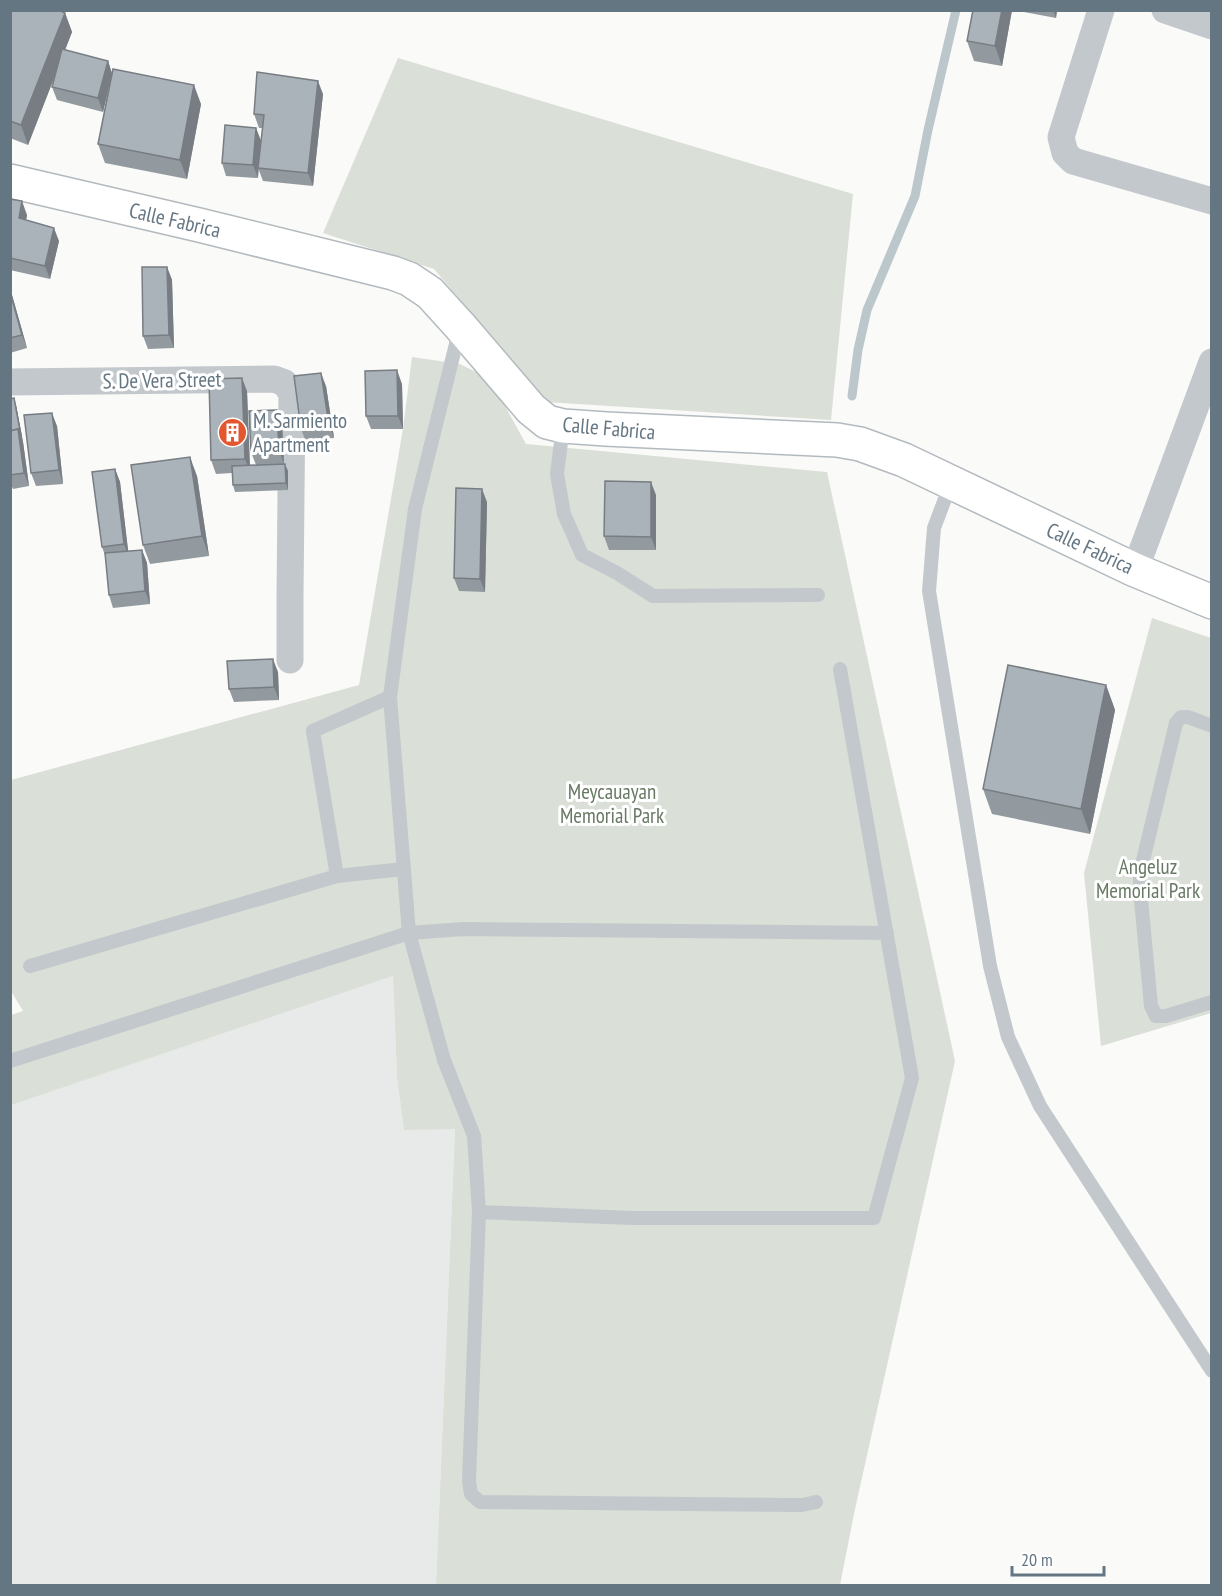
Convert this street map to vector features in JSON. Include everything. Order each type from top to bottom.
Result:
[{"type":"street","points":[[1101,10],[1061,137],[1065,153],[1073,161],[1212,201]]},
{"type":"street","points":[[1165,10],[1212,26]]},
{"type":"street","name":"Calle Fabrica","points":[[10,181],[199,225],[401,276],[430,293],[531,409],[547,422],[563,426],[837,440],[860,444],[904,459],[1135,570],[1212,602]]},
{"type":"street","points":[[1135,570],[1212,362]]},
{"type":"street","name":"S. De Vera Street","points":[[10,382],[274,379],[285,382],[292,394],[291,660]]},
{"type":"lane","points":[[460,326],[415,509],[390,697],[409,933],[444,1060],[474,1136],[479,1212],[469,1481],[471,1494],[480,1502],[802,1505],[816,1502]]},
{"type":"lane","points":[[563,426],[557,474],[564,514],[582,555],[617,573],[653,596],[818,595]]},
{"type":"lane","points":[[951,483],[934,528],[929,591],[990,966],[1008,1037],[1040,1106],[1212,1371]]},
{"type":"lane","points":[[479,1212],[633,1218],[874,1218],[912,1078],[840,669]]},
{"type":"lane","points":[[338,876],[312,730],[390,697]]},
{"type":"lane","points":[[1212,726],[1188,717],[1181,717],[1176,723],[1140,873],[1151,1006],[1156,1016],[1166,1016],[1212,1002]]},
{"type":"lane","points":[[30,966],[338,876],[404,869]]},
{"type":"lane","points":[[10,1061],[409,933],[463,929],[887,933]]},
{"type":"shaded area","points":[[393,976],[397,1078],[404,1130],[455,1128],[436,1585],[11,1585],[10,1105]]},
{"type":"green space","points":[[398,58],[853,194],[831,420],[546,402],[434,269],[323,233]]},
{"type":"green space","name":"Meycauayan Memorial Park","points":[[412,357],[460,364],[490,379],[526,444],[827,472],[955,1061],[840,1585],[436,1585],[455,1129],[404,1130],[397,1078],[393,976],[11,1105],[11,1015],[23,1011],[11,991],[11,780],[359,685],[403,429]]},
{"type":"green space","name":"Angeluz Memorial Park","points":[[1152,618],[1211,638],[1211,1013],[1101,1046],[1084,873]]},
{"type":"building","points":[[10,10],[59,10],[65,13],[21,125],[10,121]]},
{"type":"building","points":[[973,10],[1002,10],[995,46],[967,41]]},
{"type":"building","points":[[62,49],[108,61],[98,98],[52,87]]},
{"type":"building","points":[[113,69],[194,85],[180,160],[98,144]]},
{"type":"building","points":[[257,72],[318,81],[308,173],[258,168],[264,115],[254,114]]},
{"type":"building","points":[[225,125],[256,128],[253,165],[222,163]]},
{"type":"building","points":[[10,199],[22,201],[19,218],[54,228],[45,266],[10,258]]},
{"type":"building","points":[[142,267],[167,267],[169,335],[143,336]]},
{"type":"building","points":[[10,292],[22,335],[10,338]]},
{"type":"building","points":[[397,370],[398,416],[366,416],[365,371]]},
{"type":"building","points":[[321,373],[329,425],[301,429],[294,376]]},
{"type":"building","name":"M. Sarmiento Apartment","points":[[242,378],[245,459],[211,460],[209,379]]},
{"type":"building","points":[[14,398],[21,436],[18,429],[10,431],[10,399]]},
{"type":"building","points":[[277,410],[279,450],[251,452],[249,411]]},
{"type":"building","points":[[52,413],[59,470],[31,473],[24,415]]},
{"type":"building","points":[[18,429],[24,473],[10,475],[10,431]]},
{"type":"building","points":[[190,457],[202,536],[143,545],[131,465]]},
{"type":"building","points":[[285,464],[286,483],[233,485],[232,466]]},
{"type":"building","points":[[115,469],[124,544],[102,547],[92,472]]},
{"type":"building","points":[[605,481],[651,482],[651,537],[604,536]]},
{"type":"building","points":[[456,488],[482,489],[480,579],[454,578]]},
{"type":"building","points":[[142,550],[145,591],[109,595],[105,553]]},
{"type":"building","points":[[273,659],[274,687],[229,689],[227,661]]},
{"type":"building","points":[[1008,665],[1106,685],[1081,809],[983,789]]},
{"type":"waterway","points":[[852,396],[858,350],[867,310],[915,196],[956,10]]},
{"type":"place","name":"M. Sarmiento Apartment","points":[[232,432]]}]
